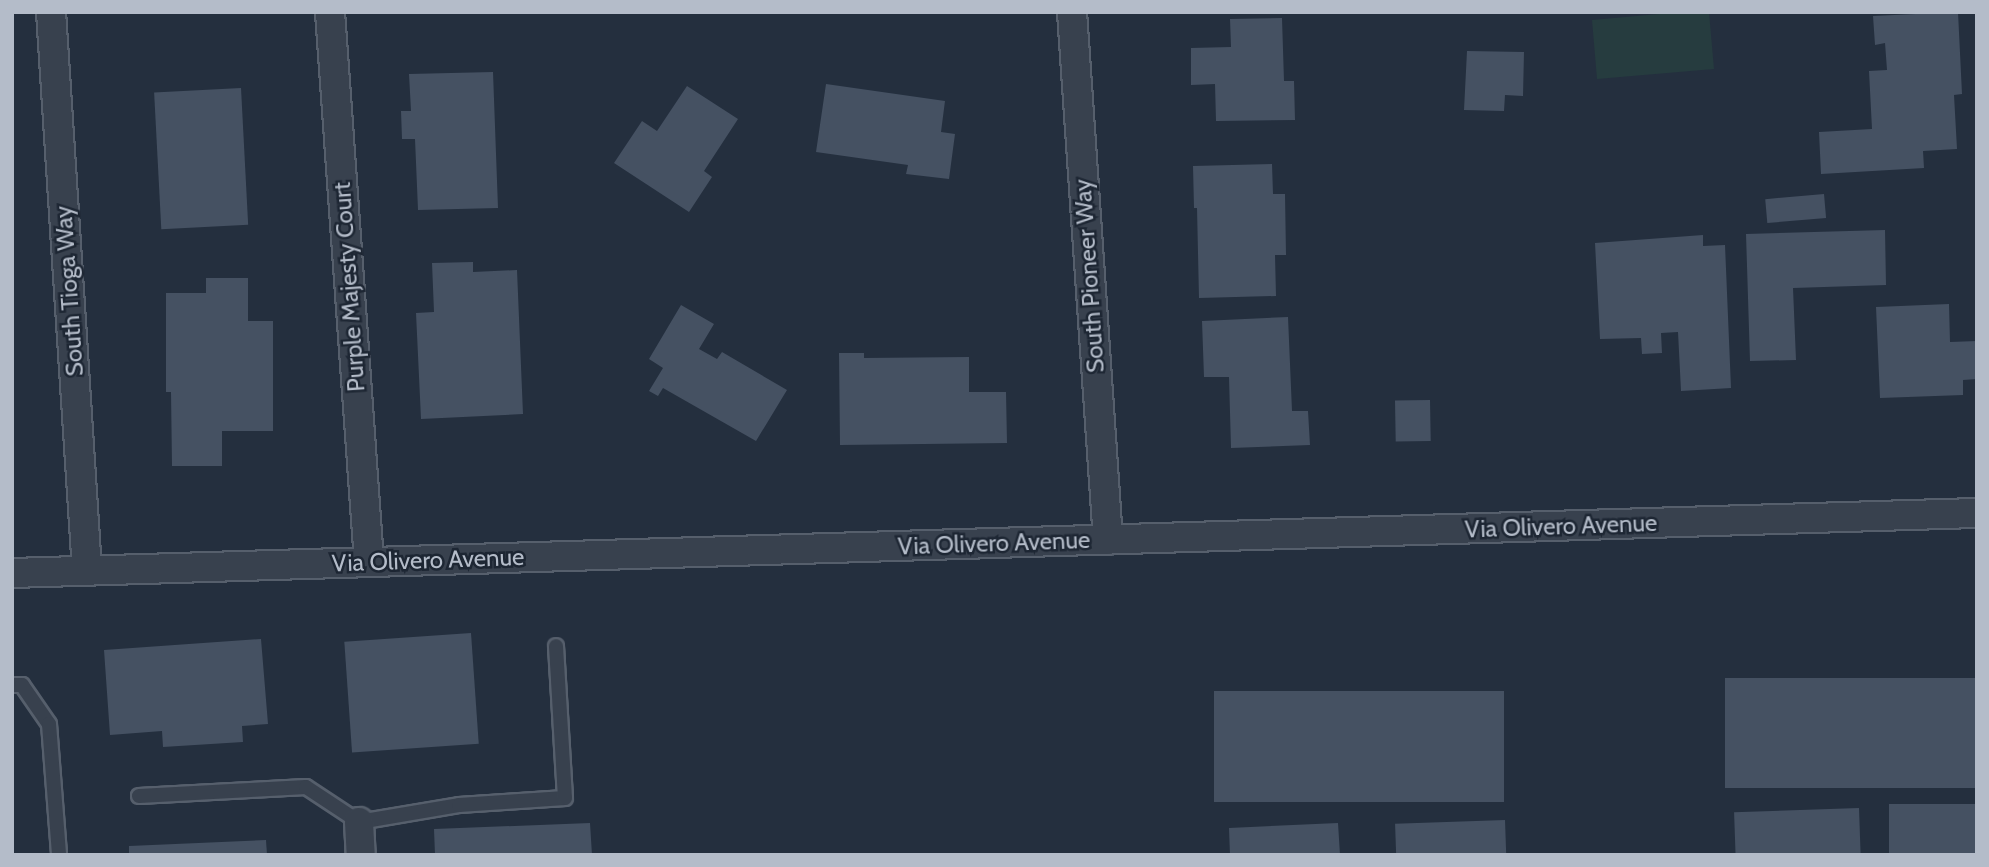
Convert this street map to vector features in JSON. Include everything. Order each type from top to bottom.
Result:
[{"type":"street","name":"South Tioga Way","points":[[51,12],[87,570]]},
{"type":"street","name":"Purple Majesty Court","points":[[330,12],[369,562]]},
{"type":"street","name":"South Pioneer Way","points":[[1072,12],[1108,540]]},
{"type":"street","name":"Via Olivero Avenue","points":[[12,573],[1977,513]]},
{"type":"street","points":[[359,822],[361,855]]},
{"type":"lane","points":[[139,796],[306,787],[359,822],[459,805],[565,798],[556,646]]},
{"type":"lane","points":[[12,685],[22,685],[48,724],[59,855]]},
{"type":"green space","points":[[1709,12],[1714,69],[1597,79],[1592,20]]},
{"type":"building","points":[[1958,12],[1962,94],[1954,95],[1957,149],[1923,151],[1924,168],[1821,174],[1819,132],[1872,129],[1869,71],[1887,70],[1885,43],[1875,45],[1873,16]]},
{"type":"building","points":[[1282,18],[1284,81],[1294,81],[1295,120],[1216,121],[1215,84],[1191,85],[1191,48],[1231,47],[1230,19]]},
{"type":"building","points":[[1467,51],[1524,52],[1523,96],[1505,95],[1504,111],[1464,110]]},
{"type":"building","points":[[493,72],[498,208],[418,210],[415,139],[402,139],[401,111],[411,111],[409,74]]},
{"type":"building","points":[[826,84],[945,101],[941,132],[955,134],[949,179],[906,174],[908,165],[816,152]]},
{"type":"building","points":[[687,86],[738,119],[704,171],[712,177],[689,212],[614,163],[642,121],[657,131]]},
{"type":"building","points":[[241,88],[248,225],[161,229],[154,93]]},
{"type":"building","points":[[1272,164],[1273,194],[1285,194],[1286,255],[1275,255],[1276,296],[1199,298],[1193,166]]},
{"type":"building","points":[[1824,194],[1826,218],[1767,223],[1765,199]]},
{"type":"building","points":[[1885,230],[1886,285],[1793,288],[1796,360],[1750,361],[1746,234]]},
{"type":"building","points":[[1703,235],[1703,246],[1725,245],[1731,388],[1681,391],[1678,332],[1661,333],[1662,353],[1642,354],[1641,338],[1600,339],[1595,243]]},
{"type":"building","points":[[473,262],[473,272],[517,270],[523,414],[421,419],[416,313],[434,312],[432,263]]},
{"type":"building","points":[[206,278],[248,278],[248,321],[273,321],[273,431],[222,431],[222,466],[172,466],[171,392],[166,392],[166,293],[206,293]]},
{"type":"building","points":[[1949,304],[1950,342],[1977,341],[1977,379],[1963,380],[1963,395],[1880,398],[1876,307]]},
{"type":"building","points":[[681,305],[714,324],[699,349],[717,359],[722,352],[787,390],[756,441],[663,388],[658,396],[649,391],[663,368],[649,359]]},
{"type":"building","points":[[1288,317],[1292,411],[1308,411],[1310,445],[1231,448],[1229,377],[1204,377],[1202,321]]},
{"type":"building","points":[[839,353],[864,353],[864,358],[969,357],[969,392],[1006,392],[1007,443],[840,445]]},
{"type":"building","points":[[1430,400],[1431,441],[1396,442],[1395,401]]},
{"type":"building","points":[[471,633],[479,744],[352,753],[344,642]]},
{"type":"building","points":[[261,639],[268,724],[242,726],[243,742],[163,747],[162,731],[110,735],[104,650]]},
{"type":"building","points":[[1725,678],[1977,678],[1977,788],[1725,788]]},
{"type":"building","points":[[1214,691],[1504,691],[1504,802],[1214,802]]},
{"type":"building","points":[[1889,804],[1977,804],[1977,855],[1889,855]]},
{"type":"building","points":[[1859,808],[1861,855],[1736,855],[1734,812]]},
{"type":"building","points":[[1505,820],[1506,855],[1396,855],[1395,824]]},
{"type":"building","points":[[590,823],[592,855],[435,855],[434,829]]},
{"type":"building","points":[[1338,823],[1340,855],[1230,855],[1229,828]]},
{"type":"building","points":[[266,840],[267,855],[129,855],[129,846]]}]
